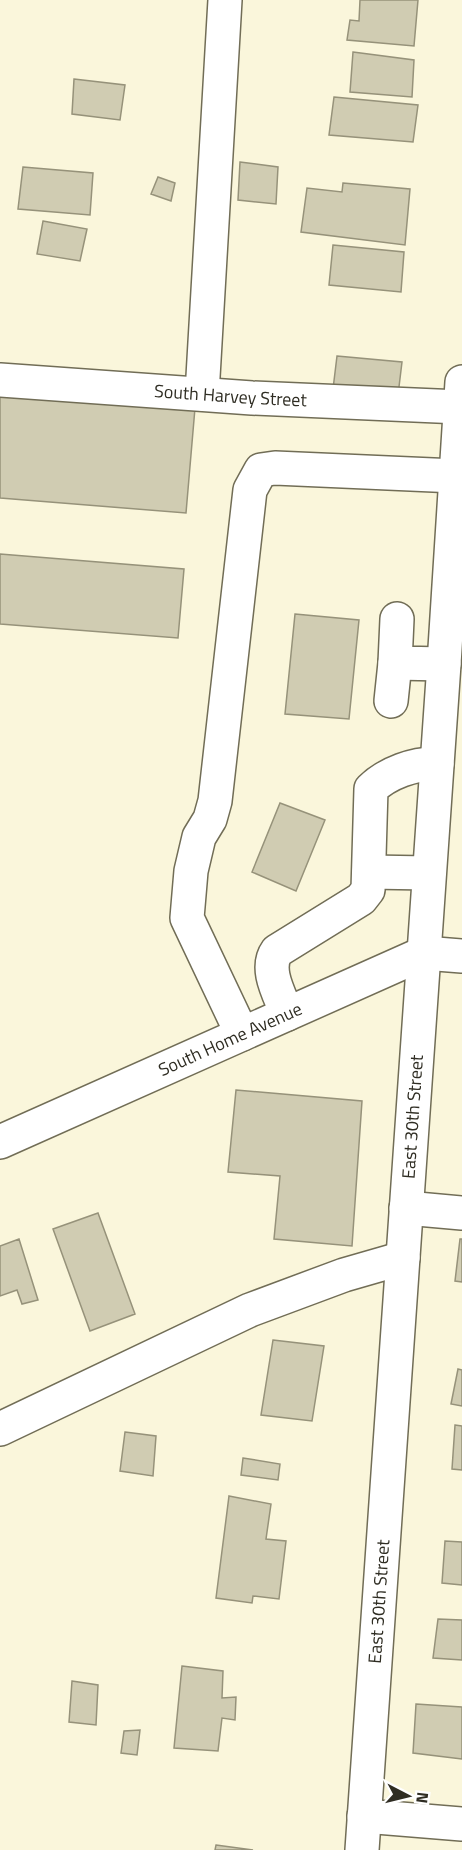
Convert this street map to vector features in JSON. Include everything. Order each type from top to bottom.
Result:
[{"type":"street","points":[[202,394],[225,0]]},
{"type":"street","name":"South Harvey Street","points":[[0,380],[202,394],[461,394]]},
{"type":"street","name":"East 30th Street","points":[[362,1850],[444,664],[455,601],[456,476],[461,394]]},
{"type":"street","points":[[242,1034],[187,918],[191,872],[199,837],[210,819],[215,801],[250,490],[261,470],[275,468],[456,476]]},
{"type":"street","points":[[391,701],[397,619]]},
{"type":"street","points":[[395,663],[444,664]]},
{"type":"street","points":[[287,1014],[271,970],[272,959],[278,951],[361,899],[368,890],[371,789],[380,779],[424,763],[437,764]]},
{"type":"street","points":[[369,872],[429,873]]},
{"type":"street","name":"South Home Avenue","points":[[0,1142],[424,953],[462,956]]},
{"type":"street","points":[[406,1208],[462,1213]]},
{"type":"street","points":[[0,1429],[250,1311],[344,1275],[403,1258]]},
{"type":"street","points":[[364,1816],[462,1824]]},
{"type":"building","points":[[360,0],[418,0],[414,46],[347,40],[350,20],[359,21]]},
{"type":"building","points":[[353,52],[414,60],[412,97],[350,92]]},
{"type":"building","points":[[74,79],[125,85],[120,120],[72,114]]},
{"type":"building","points":[[334,97],[418,105],[413,142],[329,135]]},
{"type":"building","points":[[240,162],[278,167],[276,204],[238,200]]},
{"type":"building","points":[[23,167],[93,173],[90,215],[18,209]]},
{"type":"building","points":[[158,177],[175,183],[171,201],[151,194]]},
{"type":"building","points":[[343,183],[410,189],[405,245],[301,232],[307,188],[342,192]]},
{"type":"building","points":[[43,221],[87,229],[80,261],[37,254]]},
{"type":"building","points":[[333,245],[404,252],[401,292],[329,285]]},
{"type":"building","points":[[337,356],[402,362],[398,395],[333,389]]},
{"type":"building","points":[[0,393],[195,408],[186,513],[0,498]]},
{"type":"building","points":[[0,554],[184,569],[178,638],[0,624]]},
{"type":"building","points":[[295,614],[359,620],[349,719],[285,714]]},
{"type":"building","points":[[280,803],[325,820],[296,891],[252,872]]},
{"type":"building","points":[[236,1090],[362,1101],[352,1246],[274,1239],[280,1176],[228,1172]]},
{"type":"building","points":[[98,1213],[135,1314],[90,1331],[53,1229]]},
{"type":"building","points":[[19,1239],[38,1300],[22,1304],[17,1290],[0,1296],[0,1246]]},
{"type":"building","points":[[460,1239],[462,1239],[462,1282],[455,1281]]},
{"type":"building","points":[[273,1340],[324,1346],[312,1421],[261,1415]]},
{"type":"building","points":[[458,1369],[462,1370],[462,1406],[451,1404]]},
{"type":"building","points":[[455,1425],[462,1426],[462,1470],[452,1469]]},
{"type":"building","points":[[125,1432],[156,1436],[153,1476],[120,1471]]},
{"type":"building","points":[[243,1458],[280,1464],[278,1480],[241,1475]]},
{"type":"building","points":[[229,1496],[271,1504],[266,1539],[286,1541],[279,1599],[253,1596],[252,1603],[216,1598]]},
{"type":"building","points":[[445,1541],[462,1542],[462,1585],[442,1583]]},
{"type":"building","points":[[438,1619],[462,1620],[462,1660],[433,1658]]},
{"type":"building","points":[[182,1666],[223,1671],[222,1698],[236,1697],[235,1720],[222,1718],[218,1751],[174,1748]]},
{"type":"building","points":[[72,1681],[98,1685],[96,1725],[69,1722]]},
{"type":"building","points":[[416,1704],[462,1707],[462,1759],[413,1753]]},
{"type":"building","points":[[140,1730],[137,1755],[121,1753],[124,1731]]},
{"type":"building","points":[[216,1845],[253,1850],[215,1850]]}]
